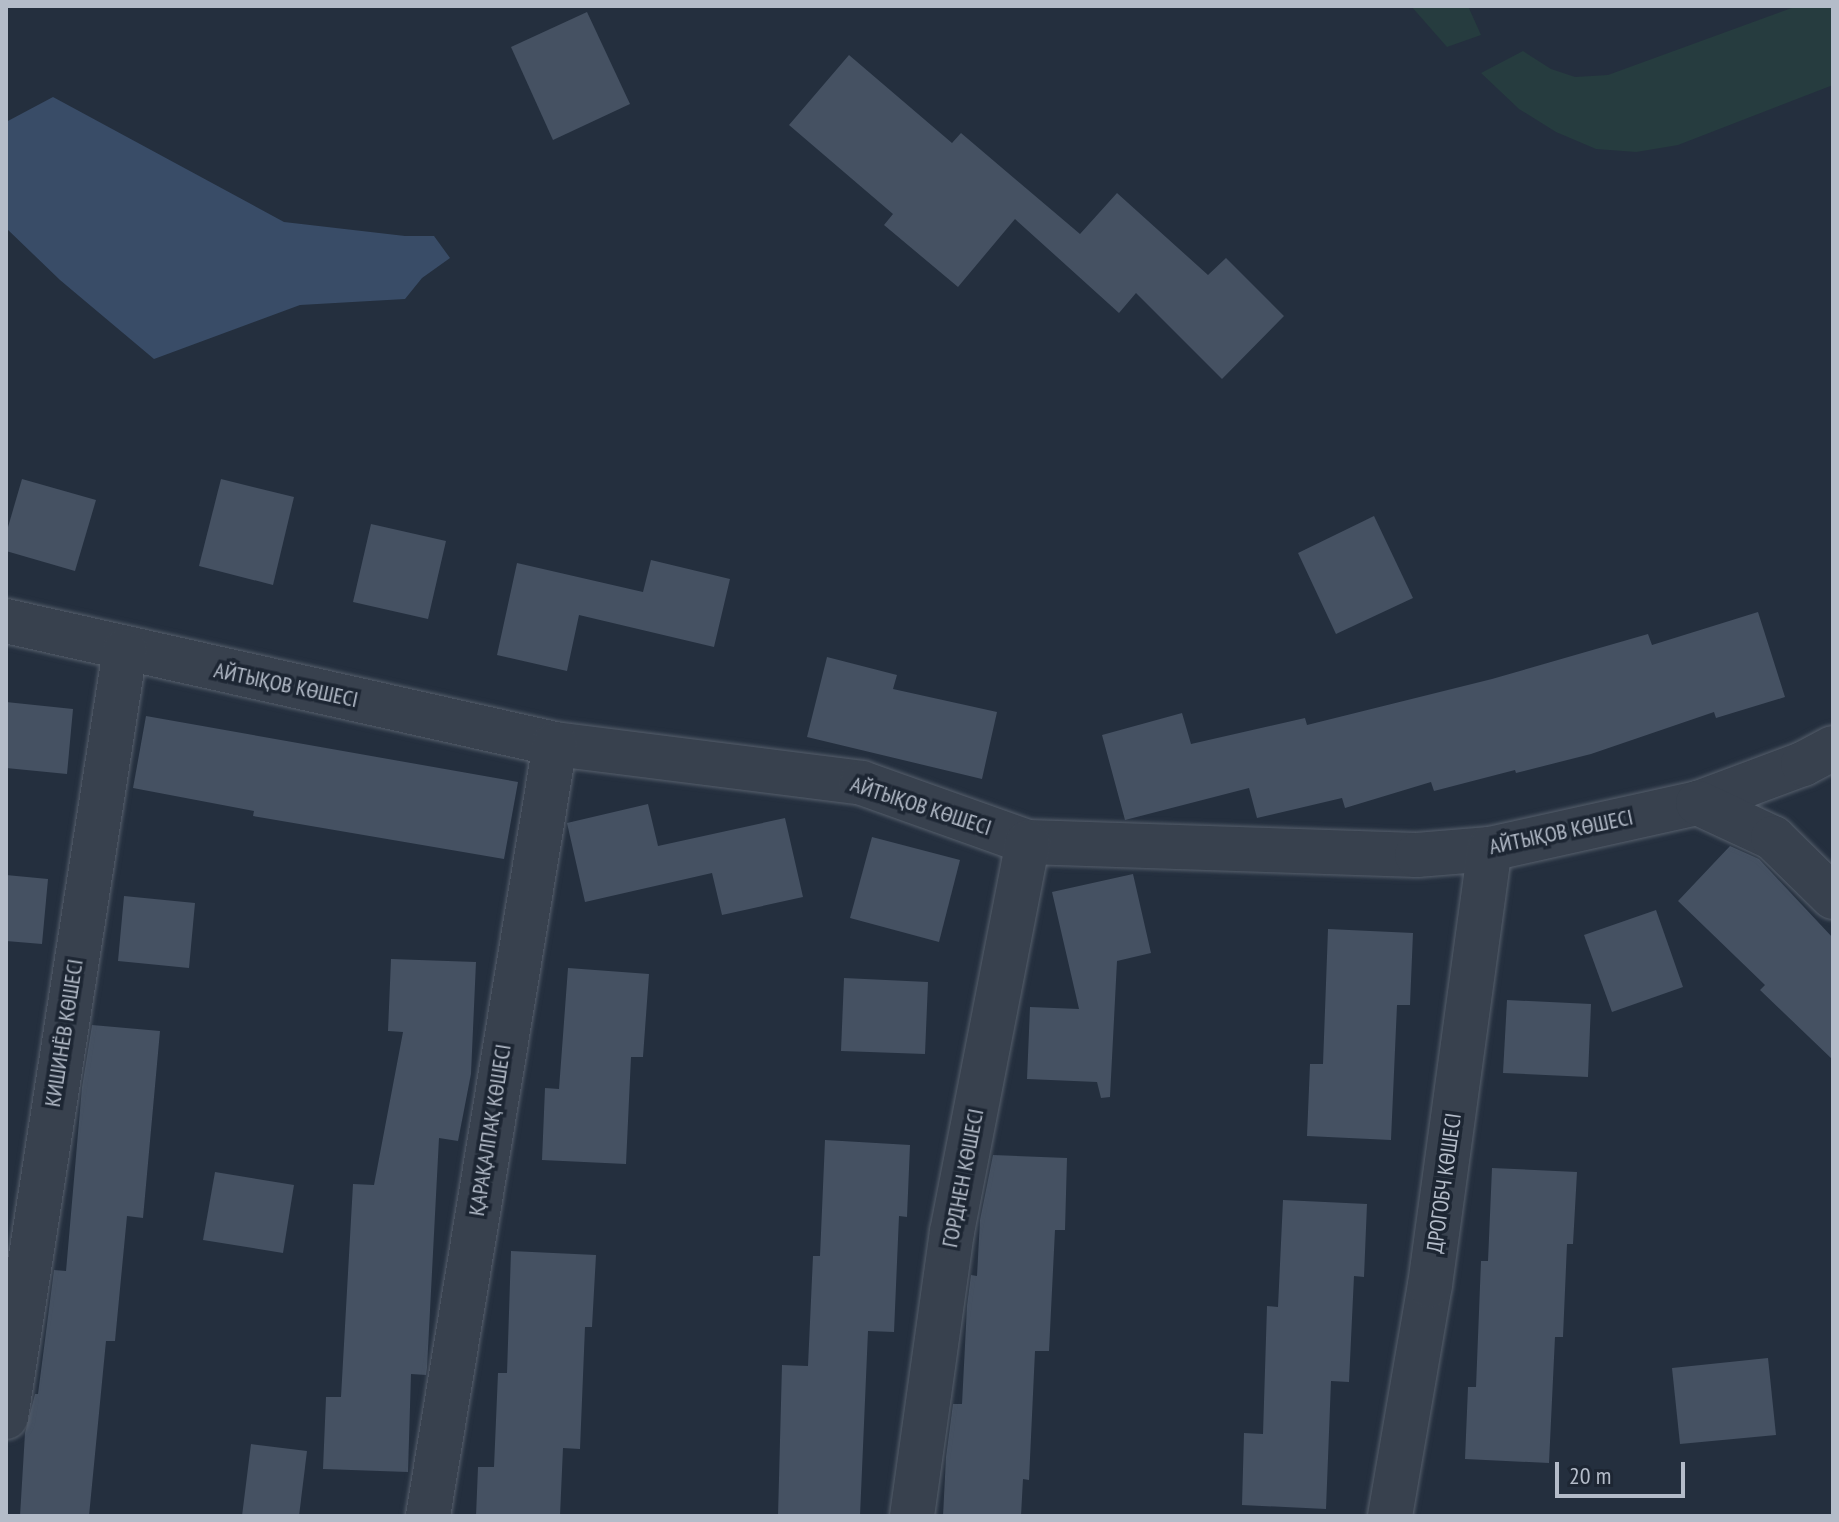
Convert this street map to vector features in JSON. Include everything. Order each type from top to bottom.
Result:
[{"type":"street","name":"АЙТЫҚОВ КӨШЕСІ","points":[[6,621],[555,744],[862,783],[1028,842],[1417,855],[1490,849],[1698,803],[1803,764],[1833,748]]},
{"type":"street","name":"КИШИНЁВ КӨШЕСІ","points":[[6,1417],[125,650]]},
{"type":"street","name":"ҚАРАҚАЛПАҚ КӨШЕСІ","points":[[428,1516],[555,744]]},
{"type":"street","points":[[1698,803],[1773,838],[1833,897]]},
{"type":"street","name":"ГОРДНЕН КӨШЕСІ","points":[[912,1516],[952,1232],[1028,842]]},
{"type":"street","name":"ДРОГОБЧ КӨШЕСІ","points":[[1390,1516],[1430,1285],[1490,849]]},
{"type":"green space","points":[[1411,6],[1468,6],[1481,35],[1447,47]]},
{"type":"green space","points":[[1797,6],[1833,6],[1833,85],[1678,145],[1636,152],[1596,149],[1556,132],[1519,109],[1481,73],[1523,51],[1551,69],[1575,77],[1608,75]]},
{"type":"water","points":[[53,97],[284,222],[405,236],[434,236],[450,258],[422,278],[405,299],[300,305],[154,359],[60,280],[6,228],[6,122]]},
{"type":"building","points":[[587,12],[630,104],[553,140],[511,47]]},
{"type":"building","points":[[849,55],[952,143],[961,133],[1080,234],[1117,193],[1208,275],[1226,258],[1284,316],[1222,379],[1136,293],[1119,313],[1015,219],[958,287],[884,225],[893,214],[789,125]]},
{"type":"building","points":[[22,479],[96,500],[75,571],[6,551],[6,534]]},
{"type":"building","points":[[221,479],[294,497],[273,585],[199,566]]},
{"type":"building","points":[[1374,516],[1413,598],[1336,634],[1298,553]]},
{"type":"building","points":[[371,524],[446,541],[428,619],[353,602]]},
{"type":"building","points":[[651,560],[730,579],[714,647],[579,615],[567,671],[497,655],[517,563],[643,592]]},
{"type":"building","points":[[1758,612],[1785,697],[1716,718],[1714,712],[1591,754],[1516,773],[1515,770],[1434,791],[1431,782],[1345,808],[1342,798],[1257,818],[1249,788],[1125,820],[1102,735],[1182,713],[1191,744],[1305,718],[1307,725],[1492,679],[1648,634],[1652,645]]},
{"type":"building","points":[[827,657],[897,675],[893,689],[997,712],[982,779],[807,737]]},
{"type":"building","points":[[6,702],[73,709],[67,774],[6,768]]},
{"type":"building","points":[[146,716],[518,782],[504,859],[253,816],[254,811],[133,788]]},
{"type":"building","points":[[648,804],[658,846],[785,818],[803,897],[722,915],[712,873],[585,902],[567,823]]},
{"type":"building","points":[[872,837],[960,860],[939,942],[850,918]]},
{"type":"building","points":[[1730,846],[1759,859],[1833,938],[1833,1060],[1760,990],[1765,985],[1678,901]]},
{"type":"building","points":[[1133,874],[1151,953],[1117,961],[1110,1097],[1101,1098],[1097,1082],[1027,1079],[1030,1007],[1079,1009],[1052,892]]},
{"type":"building","points":[[6,875],[48,879],[42,944],[6,941]]},
{"type":"building","points":[[124,896],[195,903],[189,968],[118,961]]},
{"type":"building","points":[[1656,910],[1683,987],[1612,1012],[1584,935]]},
{"type":"building","points":[[1328,929],[1413,933],[1410,1005],[1397,1005],[1391,1140],[1307,1136],[1310,1064],[1323,1064]]},
{"type":"building","points":[[391,959],[476,962],[471,1074],[458,1141],[439,1138],[427,1368],[426,1375],[411,1374],[408,1472],[323,1469],[326,1397],[341,1397],[353,1184],[374,1185],[403,1032],[388,1031]]},
{"type":"building","points":[[568,968],[649,974],[643,1057],[631,1057],[626,1164],[542,1160],[545,1088],[559,1089]]},
{"type":"building","points":[[844,978],[928,982],[925,1054],[841,1051]]},
{"type":"building","points":[[1507,1000],[1591,1004],[1588,1077],[1503,1073]]},
{"type":"building","points":[[92,1025],[160,1031],[143,1218],[127,1216],[115,1341],[106,1341],[89,1516],[20,1516],[25,1433],[35,1394],[38,1394],[54,1270],[66,1271],[82,1087]]},
{"type":"building","points":[[825,1140],[910,1145],[907,1217],[899,1216],[894,1332],[868,1331],[860,1516],[778,1516],[782,1365],[808,1366],[813,1256],[820,1256]]},
{"type":"building","points":[[993,1155],[1067,1158],[1065,1230],[1055,1230],[1049,1351],[1035,1351],[1029,1480],[1023,1479],[1021,1516],[943,1516],[953,1404],[962,1404],[967,1306],[971,1275],[977,1276],[980,1220]]},
{"type":"building","points":[[1492,1168],[1577,1172],[1573,1244],[1567,1244],[1563,1337],[1555,1337],[1549,1463],[1465,1459],[1468,1387],[1476,1387],[1481,1261],[1488,1261]]},
{"type":"building","points":[[215,1172],[294,1185],[283,1253],[203,1240]]},
{"type":"building","points":[[1283,1200],[1367,1204],[1364,1277],[1354,1276],[1349,1382],[1331,1381],[1326,1509],[1242,1505],[1244,1433],[1263,1434],[1267,1306],[1278,1307]]},
{"type":"building","points":[[511,1251],[596,1255],[592,1327],[585,1327],[580,1449],[563,1448],[560,1516],[476,1516],[478,1467],[494,1467],[498,1373],[507,1373]]},
{"type":"building","points":[[1768,1358],[1776,1435],[1680,1444],[1672,1368]]},
{"type":"building","points":[[251,1444],[307,1451],[299,1516],[242,1516]]}]
